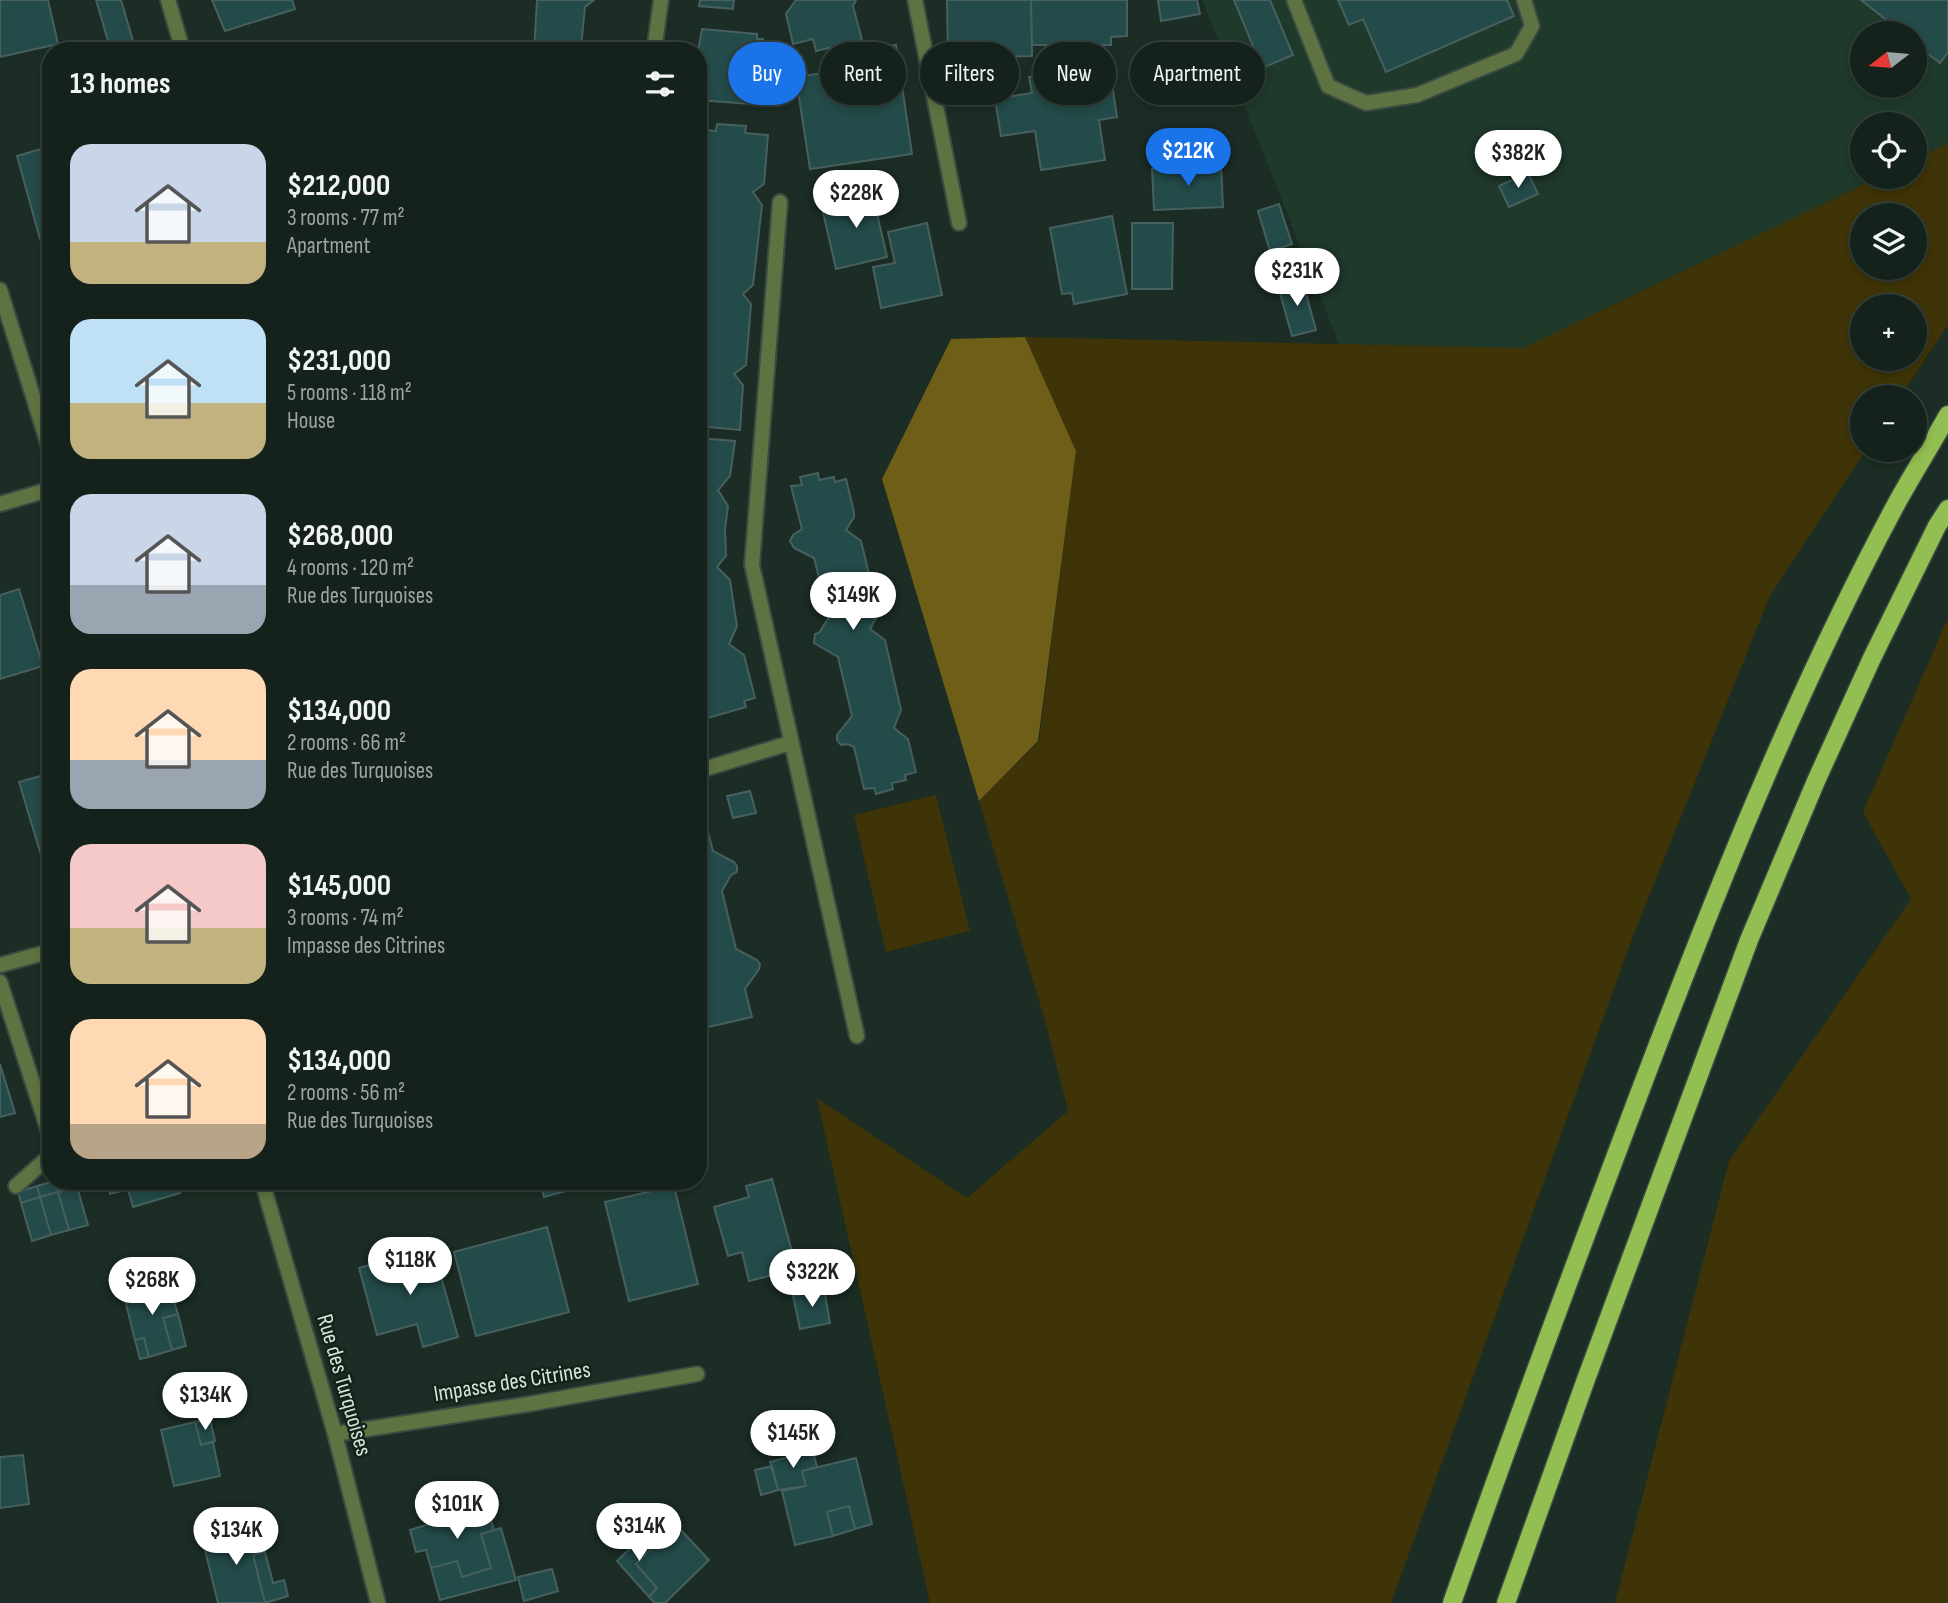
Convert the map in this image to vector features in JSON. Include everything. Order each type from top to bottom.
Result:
[{"type":"main road","points":[[1451,1603],[1529,1384],[1681,982],[1762,785],[1825,644],[1894,509],[1948,415]]},
{"type":"main road","points":[[1506,1603],[1749,940],[1816,781],[1872,658],[1948,509]]},
{"type":"street","points":[[168,0],[180,42]]},
{"type":"street","points":[[654,42],[661,0]]},
{"type":"street","points":[[915,0],[960,223]]},
{"type":"street","points":[[1294,0],[1328,86],[1366,103],[1416,95],[1516,54],[1532,26],[1524,0]]},
{"type":"street","points":[[780,202],[752,565],[857,1036]]},
{"type":"street","points":[[0,290],[42,425]]},
{"type":"street","points":[[0,503],[42,491]]},
{"type":"street","points":[[707,768],[790,743]]},
{"type":"street","points":[[0,965],[42,953]]},
{"type":"street","points":[[0,982],[42,1111]]},
{"type":"street","points":[[16,1186],[42,1163]]},
{"type":"street","name":"Rue des Turquoises","points":[[265,1190],[335,1434],[378,1603]]},
{"type":"street","name":"Impasse des Citrines","points":[[335,1434],[529,1404],[696,1374]]},
{"type":"shaded area","points":[[1202,0],[1948,0],[1948,143],[1927,153],[1927,112],[1850,112],[1850,189],[1854,189],[1523,348],[1339,344],[1244,105],[1265,105],[1265,42],[1219,42]]},
{"type":"shaded area","points":[[1948,143],[1948,325],[1927,356],[1927,294],[1850,294],[1850,371],[1917,371],[1908,385],[1850,385],[1850,462],[1858,462],[1770,596],[1633,936],[1391,1603],[930,1603],[817,1098],[967,1198],[1068,1111],[1046,1024],[979,801],[1039,741],[1076,452],[1025,337],[1523,348],[1854,189],[1927,189],[1927,153]]},
{"type":"shaded area","points":[[1025,337],[1076,451],[1038,741],[979,801],[882,479],[951,339]]},
{"type":"shaded area","points":[[1948,618],[1948,1603],[1615,1603],[1729,1161],[1911,899],[1863,812]]},
{"type":"shaded area","points":[[936,795],[970,931],[886,952],[854,815]]},
{"type":"building","points":[[0,0],[48,0],[58,42],[42,42],[42,48],[0,57]]},
{"type":"building","points":[[96,0],[121,0],[133,42],[108,42]]},
{"type":"building","points":[[212,0],[292,0],[295,9],[225,31]]},
{"type":"building","points":[[537,0],[594,0],[585,7],[582,42],[535,42]]},
{"type":"building","points":[[700,0],[734,0],[733,9],[699,6]]},
{"type":"building","points":[[796,0],[856,0],[853,6],[862,40],[820,42],[820,50],[816,51],[813,39],[793,42],[786,14]]},
{"type":"building","points":[[947,0],[1031,0],[1032,56],[1019,56],[1019,42],[948,42]]},
{"type":"building","points":[[1031,0],[1127,0],[1127,36],[1111,37],[1111,42],[1033,42],[1032,45]]},
{"type":"building","points":[[1158,0],[1197,0],[1200,14],[1161,21]]},
{"type":"building","points":[[1234,0],[1270,0],[1293,55],[1265,67],[1265,42],[1251,42]]},
{"type":"building","points":[[1338,0],[1507,0],[1514,16],[1386,72],[1363,19],[1349,25]]},
{"type":"building","points":[[1861,0],[1948,0],[1948,52],[1940,63],[1927,53],[1927,21],[1888,21]]},
{"type":"building","points":[[702,29],[757,34],[757,39],[763,39],[764,42],[728,42],[728,102],[707,101],[707,42],[700,42]]},
{"type":"building","points":[[820,73],[820,105],[905,105],[912,154],[810,169],[800,105],[806,105],[806,76]]},
{"type":"building","points":[[1033,76],[1033,105],[1115,105],[1117,117],[1099,120],[1105,160],[1041,170],[1035,131],[1001,136],[996,105],[1019,105],[1019,95],[1032,93],[1029,77]]},
{"type":"building","points":[[717,124],[746,126],[745,133],[768,135],[764,184],[753,192],[762,205],[753,285],[743,294],[751,304],[746,365],[734,374],[743,385],[740,430],[707,427],[707,130],[716,131]]},
{"type":"building","points":[[42,149],[42,238],[40,239],[17,156]]},
{"type":"building","points":[[1221,166],[1223,207],[1154,210],[1152,169]]},
{"type":"building","points":[[1528,173],[1538,194],[1509,207],[1499,186]]},
{"type":"building","points":[[870,183],[887,257],[836,269],[823,212],[853,205],[849,188]]},
{"type":"building","points":[[1279,204],[1292,244],[1270,251],[1258,211]]},
{"type":"building","points":[[1112,216],[1127,294],[1074,304],[1072,293],[1062,294],[1050,228]]},
{"type":"building","points":[[927,223],[942,295],[881,308],[873,267],[895,263],[888,232]]},
{"type":"building","points":[[1132,223],[1173,223],[1172,289],[1132,289]]},
{"type":"building","points":[[1302,279],[1316,330],[1292,336],[1278,286]]},
{"type":"building","points":[[707,439],[735,441],[730,476],[718,490],[728,506],[726,556],[717,567],[730,580],[737,626],[729,644],[744,655],[755,698],[744,701],[746,707],[707,718]]},
{"type":"building","points":[[818,473],[819,480],[834,477],[835,482],[846,479],[854,517],[846,530],[861,541],[878,611],[870,629],[885,640],[901,710],[894,728],[908,739],[916,772],[905,775],[906,780],[892,783],[893,789],[876,794],[874,788],[864,789],[854,747],[841,745],[837,740],[837,735],[852,716],[838,657],[814,643],[815,634],[819,633],[829,617],[814,558],[794,548],[790,541],[793,535],[802,529],[791,486],[802,485],[800,477]]},
{"type":"building","points":[[19,589],[42,666],[0,679],[0,595]]},
{"type":"building","points":[[42,776],[42,855],[41,855],[19,782]]},
{"type":"building","points":[[750,791],[756,813],[733,818],[727,796]]},
{"type":"building","points":[[707,832],[713,851],[737,866],[737,872],[731,875],[722,891],[736,949],[760,964],[745,989],[752,1017],[707,1027]]},
{"type":"building","points":[[0,1064],[15,1113],[0,1117]]},
{"type":"building","points":[[772,1179],[793,1255],[784,1257],[788,1271],[749,1281],[742,1252],[728,1256],[714,1207],[749,1197],[746,1186]]},
{"type":"building","points":[[42,1185],[42,1190],[58,1192],[40,1197],[37,1186]]},
{"type":"building","points":[[37,1186],[40,1197],[21,1203],[18,1192]]},
{"type":"building","points":[[78,1190],[88,1225],[69,1230],[58,1192]]},
{"type":"building","points":[[109,1190],[124,1190],[110,1194]]},
{"type":"building","points":[[128,1190],[179,1190],[180,1193],[133,1207]]},
{"type":"building","points":[[542,1190],[569,1190],[544,1197]]},
{"type":"building","points":[[657,1190],[675,1190],[698,1284],[629,1301],[605,1202]]},
{"type":"building","points":[[58,1192],[69,1230],[51,1235],[40,1197]]},
{"type":"building","points":[[40,1197],[51,1235],[32,1241],[21,1203]]},
{"type":"building","points":[[547,1227],[569,1312],[476,1336],[454,1252]]},
{"type":"building","points":[[433,1248],[458,1337],[423,1347],[417,1324],[377,1335],[359,1268]]},
{"type":"building","points":[[168,1283],[178,1314],[163,1318],[172,1350],[149,1357],[144,1338],[135,1340],[124,1296]]},
{"type":"building","points":[[824,1289],[830,1323],[800,1329],[793,1296]]},
{"type":"building","points":[[178,1314],[186,1346],[172,1350],[163,1318]]},
{"type":"building","points":[[144,1338],[149,1357],[140,1359],[135,1340]]},
{"type":"building","points":[[210,1419],[215,1441],[201,1445],[195,1422]]},
{"type":"building","points":[[195,1422],[201,1445],[213,1442],[220,1476],[174,1486],[161,1430]]},
{"type":"building","points":[[813,1451],[817,1467],[802,1471],[806,1486],[778,1490],[770,1462]]},
{"type":"building","points":[[23,1455],[29,1504],[0,1508],[0,1457]]},
{"type":"building","points":[[856,1458],[872,1524],[855,1529],[849,1506],[827,1512],[833,1536],[795,1545],[782,1491],[806,1486],[802,1471]]},
{"type":"building","points":[[772,1466],[778,1490],[761,1495],[755,1470]]},
{"type":"building","points":[[487,1506],[494,1530],[481,1534],[491,1568],[462,1577],[457,1561],[431,1568],[426,1550],[416,1552],[410,1530]]},
{"type":"building","points":[[849,1506],[855,1529],[833,1536],[827,1512]]},
{"type":"building","points":[[666,1514],[709,1560],[665,1603],[655,1603],[649,1597],[657,1588],[636,1564],[656,1544],[646,1533]]},
{"type":"building","points":[[259,1528],[265,1552],[253,1555],[265,1603],[218,1603],[203,1542]]},
{"type":"building","points":[[501,1528],[516,1580],[440,1600],[431,1568],[457,1561],[462,1577],[491,1568],[481,1534]]},
{"type":"building","points":[[646,1533],[656,1544],[636,1564],[657,1588],[649,1597],[617,1561]]},
{"type":"building","points":[[265,1552],[273,1583],[284,1580],[288,1596],[265,1603],[253,1555]]},
{"type":"building","points":[[552,1569],[558,1591],[524,1601],[518,1577]]}]
